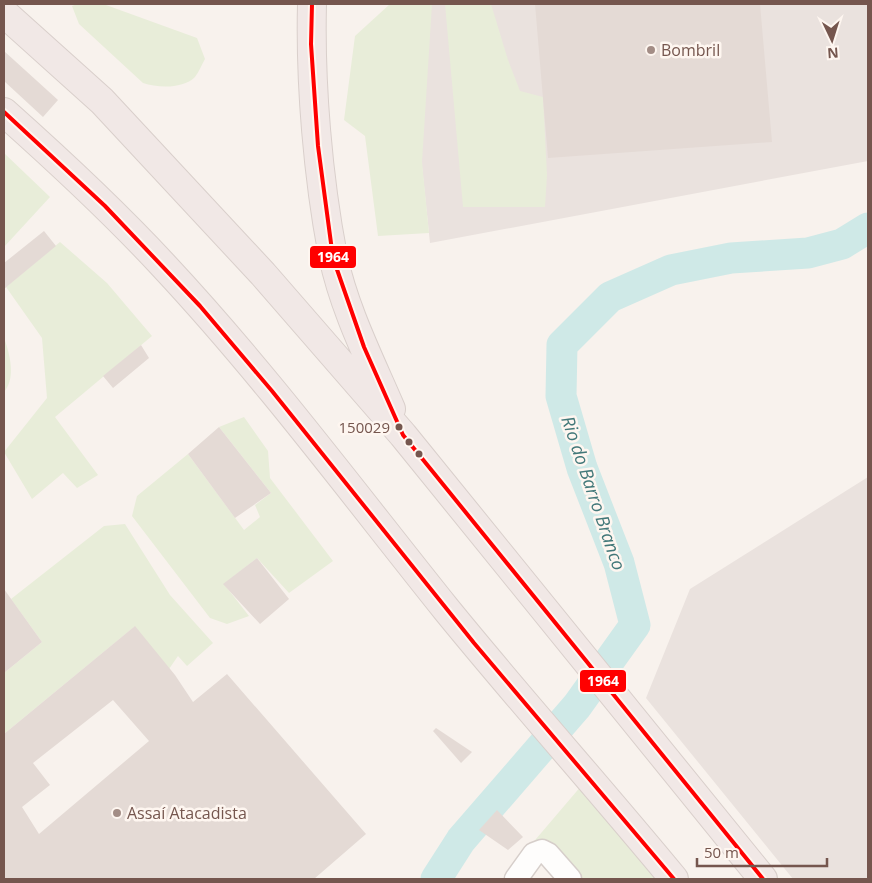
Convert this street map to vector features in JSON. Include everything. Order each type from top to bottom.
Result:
[{"type":"highway","points":[[312,4],[311,44],[318,146],[334,258],[364,347],[403,435]]},
{"type":"highway","points":[[4,13],[102,101],[263,274],[403,435],[763,879]]},
{"type":"highway","points":[[4,112],[74,175],[163,265],[286,408],[520,699],[590,778],[674,879]]},
{"type":"street","points":[[516,879],[534,854],[542,852],[555,861],[570,879]]},
{"type":"shaded area","points":[[405,4],[868,4],[868,161],[430,243]]},
{"type":"shaded area","points":[[868,477],[868,879],[793,879],[646,698],[690,589]]},
{"type":"green space","points":[[77,4],[106,5],[197,38],[205,59],[195,77],[184,84],[156,86],[143,83],[79,24],[72,6]]},
{"type":"green space","points":[[390,4],[432,4],[422,162],[429,233],[378,236],[365,136],[344,120],[355,36]]},
{"type":"green space","points":[[445,4],[491,4],[508,60],[520,91],[543,97],[547,175],[545,207],[463,207]]},
{"type":"green space","points":[[4,153],[50,197],[4,247]]},
{"type":"green space","points":[[60,242],[107,283],[152,336],[55,417],[98,475],[77,488],[63,473],[32,499],[4,452],[47,398],[42,338],[6,287]]},
{"type":"green space","points":[[4,338],[10,358],[11,373],[8,386],[4,392]]},
{"type":"green space","points":[[244,417],[268,451],[270,478],[333,561],[289,593],[257,558],[224,584],[249,616],[227,624],[210,618],[132,516],[137,496],[188,454],[244,530],[260,517],[255,505],[271,493],[219,427]]},
{"type":"green space","points":[[125,524],[170,595],[213,643],[187,666],[178,656],[169,669],[134,627],[4,734],[4,673],[42,642],[11,599],[104,526]]},
{"type":"green space","points":[[582,785],[658,879],[557,879],[530,846]]},
{"type":"building","name":"Bombril","points":[[535,4],[760,4],[772,142],[548,158]]},
{"type":"building","points":[[4,51],[58,100],[43,117],[4,81]]},
{"type":"building","points":[[44,231],[56,246],[4,289],[4,263]]},
{"type":"building","points":[[141,345],[149,358],[113,388],[103,376]]},
{"type":"building","points":[[219,427],[271,493],[235,518],[188,454]]},
{"type":"building","points":[[257,558],[289,599],[260,624],[223,584]]},
{"type":"building","points":[[4,589],[42,642],[4,673]]},
{"type":"building","points":[[135,626],[175,675],[193,702],[227,674],[366,834],[314,879],[4,879],[4,734]],"holes":[[[113,700],[149,741],[39,834],[22,807],[50,785],[33,763]]]},
{"type":"building","points":[[436,728],[472,752],[461,763],[433,731]]},
{"type":"building","points":[[497,810],[523,837],[508,850],[479,830]]},
{"type":"waterway","name":"Rio do Barro Branco","points":[[436,879],[461,840],[577,706],[635,625],[619,563],[582,468],[561,396],[562,345],[610,297],[671,270],[731,258],[808,253],[842,244],[868,228]]},
{"type":"transit line","name":"1964","points":[[312,4],[311,44],[318,146],[333,258],[364,347],[403,435],[763,879]]},
{"type":"transit line","name":"1964","points":[[4,112],[105,206],[200,306],[272,391],[474,643],[674,879]]},
{"type":"place","name":"Bombril","points":[[651,50]]},
{"type":"place","name":"150029","points":[[399,427]]},
{"type":"place","name":"Assaí Atacadista","points":[[117,813]]}]
